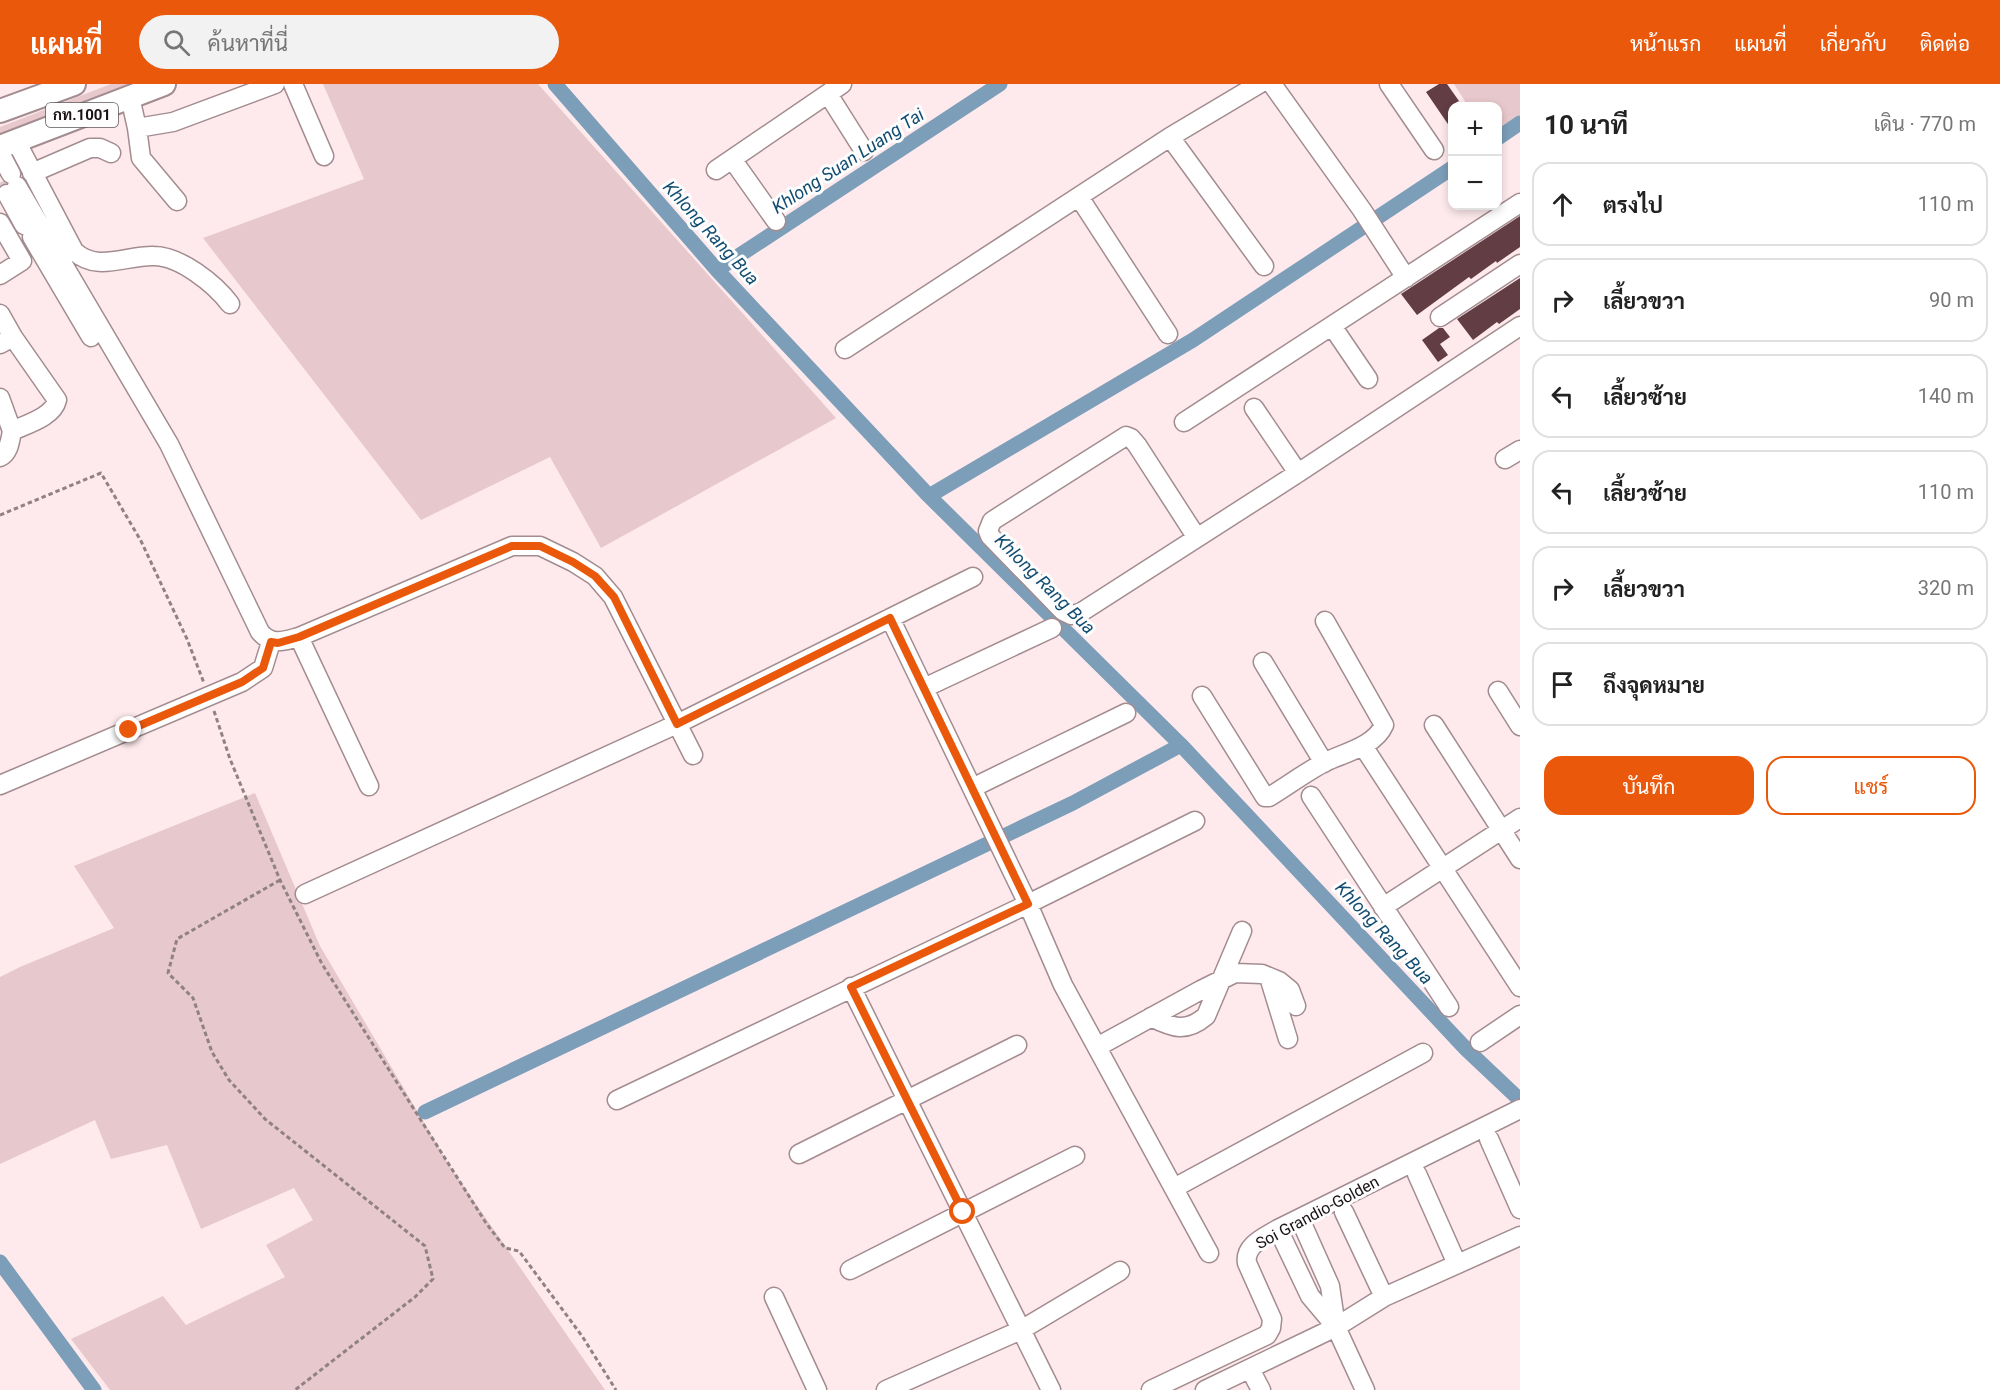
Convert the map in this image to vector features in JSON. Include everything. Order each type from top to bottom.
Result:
[{"type":"main road","name":"กท.1001","points":[[0,111],[74,84]]},
{"type":"main road","name":"กท.1001","points":[[5,147],[164,84]]},
{"type":"street","points":[[137,128],[172,122],[274,84]]},
{"type":"street","points":[[293,84],[324,156]]},
{"type":"street","points":[[845,349],[1170,137],[1259,84]]},
{"type":"street","points":[[1272,84],[1362,210],[1406,278]]},
{"type":"street","points":[[1389,84],[1434,150]]},
{"type":"street","points":[[716,170],[835,89],[864,151]]},
{"type":"street","points":[[130,97],[141,158],[177,201]]},
{"type":"street","points":[[1170,137],[1264,266]]},
{"type":"street","points":[[5,147],[32,173],[74,251],[81,257],[93,262],[105,263],[155,256],[171,260],[218,288],[230,304]]},
{"type":"street","points":[[5,147],[19,204],[128,387],[158,449],[175,456],[260,632],[271,642],[278,643],[299,637],[512,546],[540,546],[595,576],[614,597],[693,755]]},
{"type":"street","points":[[32,173],[90,148],[100,148],[111,153]]},
{"type":"street","points":[[732,159],[776,221]]},
{"type":"street","points":[[1079,197],[1168,334]]},
{"type":"street","points":[[1184,422],[1520,203]]},
{"type":"street","points":[[19,204],[49,253]]},
{"type":"street","points":[[0,223],[22,261],[0,275]]},
{"type":"street","points":[[1440,316],[1520,264]]},
{"type":"street","points":[[0,314],[6,340],[57,400],[56,407],[50,412],[12,431]]},
{"type":"street","points":[[1332,326],[1368,379]]},
{"type":"street","points":[[1197,538],[1137,445],[1126,436],[992,521],[988,531],[990,536],[1063,611],[1071,615],[1080,613],[1197,538],[1298,473],[1520,326]]},
{"type":"street","points":[[0,398],[12,431],[10,444],[4,455],[0,457]]},
{"type":"street","points":[[1254,408],[1298,473]]},
{"type":"street","points":[[305,894],[677,724],[974,577]]},
{"type":"street","points":[[890,618],[1028,904],[1064,985],[1209,1253]]},
{"type":"street","points":[[1202,696],[1265,797],[1269,797],[1324,763],[1363,746],[1384,726],[1324,621]]},
{"type":"street","points":[[924,688],[1052,628]]},
{"type":"street","points":[[299,637],[369,786]]},
{"type":"street","points":[[0,785],[242,682],[263,668],[271,642]]},
{"type":"street","points":[[1263,662],[1324,763]]},
{"type":"street","points":[[1498,691],[1520,726]]},
{"type":"street","points":[[972,788],[1126,713]]},
{"type":"street","points":[[1434,725],[1520,859]]},
{"type":"street","points":[[1363,746],[1520,987]]},
{"type":"street","points":[[1311,796],[1449,1008]]},
{"type":"street","points":[[1383,907],[1520,818]]},
{"type":"street","points":[[617,1100],[1028,904],[1195,821]]},
{"type":"street","points":[[1151,1017],[1168,1025],[1183,1027],[1195,1025],[1206,1016],[1242,931]]},
{"type":"street","points":[[1097,1047],[1235,973],[1262,974],[1279,981],[1290,990],[1296,1006]]},
{"type":"street","points":[[1269,976],[1288,1039]]},
{"type":"street","points":[[851,987],[1052,1390]]},
{"type":"street","points":[[1480,1042],[1520,1015]]},
{"type":"street","points":[[799,1155],[1017,1045]]},
{"type":"street","points":[[1174,1188],[1423,1053]]},
{"type":"street","name":"Soi Grandio-Golden","points":[[1151,1390],[1266,1335],[1271,1328],[1272,1318],[1246,1258],[1251,1246],[1278,1229],[1516,1111]]},
{"type":"street","points":[[1489,1139],[1520,1209]]},
{"type":"street","points":[[850,1270],[1075,1156]]},
{"type":"street","points":[[1417,1174],[1458,1264]]},
{"type":"street","points":[[1344,1212],[1384,1297]]},
{"type":"street","points":[[1300,1219],[1330,1286],[1336,1327]]},
{"type":"street","points":[[1278,1229],[1310,1296],[1336,1327],[1365,1390]]},
{"type":"street","points":[[1205,1390],[1336,1327],[1384,1297],[1520,1236]]},
{"type":"street","points":[[886,1390],[1021,1330],[1120,1271]]},
{"type":"street","points":[[774,1297],[817,1390]]},
{"type":"street","points":[[1250,1368],[1261,1390]]},
{"type":"path","points":[[280,880],[177,939],[168,973],[193,998],[212,1052],[229,1080],[265,1119],[424,1246],[433,1279],[415,1297],[295,1390]]},
{"type":"shaded area","points":[[111,84],[137,84],[0,138],[0,127]]},
{"type":"shaded area","points":[[323,84],[538,84],[836,418],[601,548],[550,457],[421,520],[203,238],[364,179]]},
{"type":"shaded area","points":[[1454,84],[1520,84],[1520,115],[1502,126],[1502,102],[1465,102]]},
{"type":"shaded area","points":[[255,793],[320,946],[449,1165],[605,1390],[110,1390],[71,1339],[163,1296],[186,1325],[285,1277],[266,1245],[313,1220],[294,1188],[201,1229],[167,1145],[111,1159],[95,1120],[0,1164],[0,977],[114,928],[74,866]]},
{"type":"building","points":[[1439,84],[1447,84],[1459,101],[1448,102],[1448,124],[1426,92]]},
{"type":"building","points":[[1520,216],[1520,247],[1471,279],[1469,277],[1417,315],[1401,294]]},
{"type":"building","points":[[1520,278],[1520,309],[1499,324],[1497,322],[1473,340],[1457,319]]},
{"type":"building","points":[[1439,328],[1443,328],[1450,337],[1440,344],[1448,355],[1438,362],[1422,340]]},
{"type":"waterway","name":"Khlong Rang Bua","points":[[555,84],[717,270],[929,496],[1181,745],[1466,1049],[1520,1100]]},
{"type":"waterway","name":"Khlong Suan Luang Tai","points":[[717,270],[1000,84]]},
{"type":"waterway","points":[[1502,135],[1520,123]]},
{"type":"waterway","points":[[929,496],[1193,340],[1448,171]]},
{"type":"waterway","points":[[425,1112],[1073,803],[1181,745]]},
{"type":"waterway","points":[[0,1262],[94,1390]]},
{"type":"tunnel","points":[[0,183],[7,194]]},
{"type":"route","points":[[129,730],[242,682],[263,668],[271,642],[278,643],[299,637],[512,546],[540,546],[595,576],[614,597],[677,724],[890,618],[1028,904],[851,987],[963,1212]]}]
